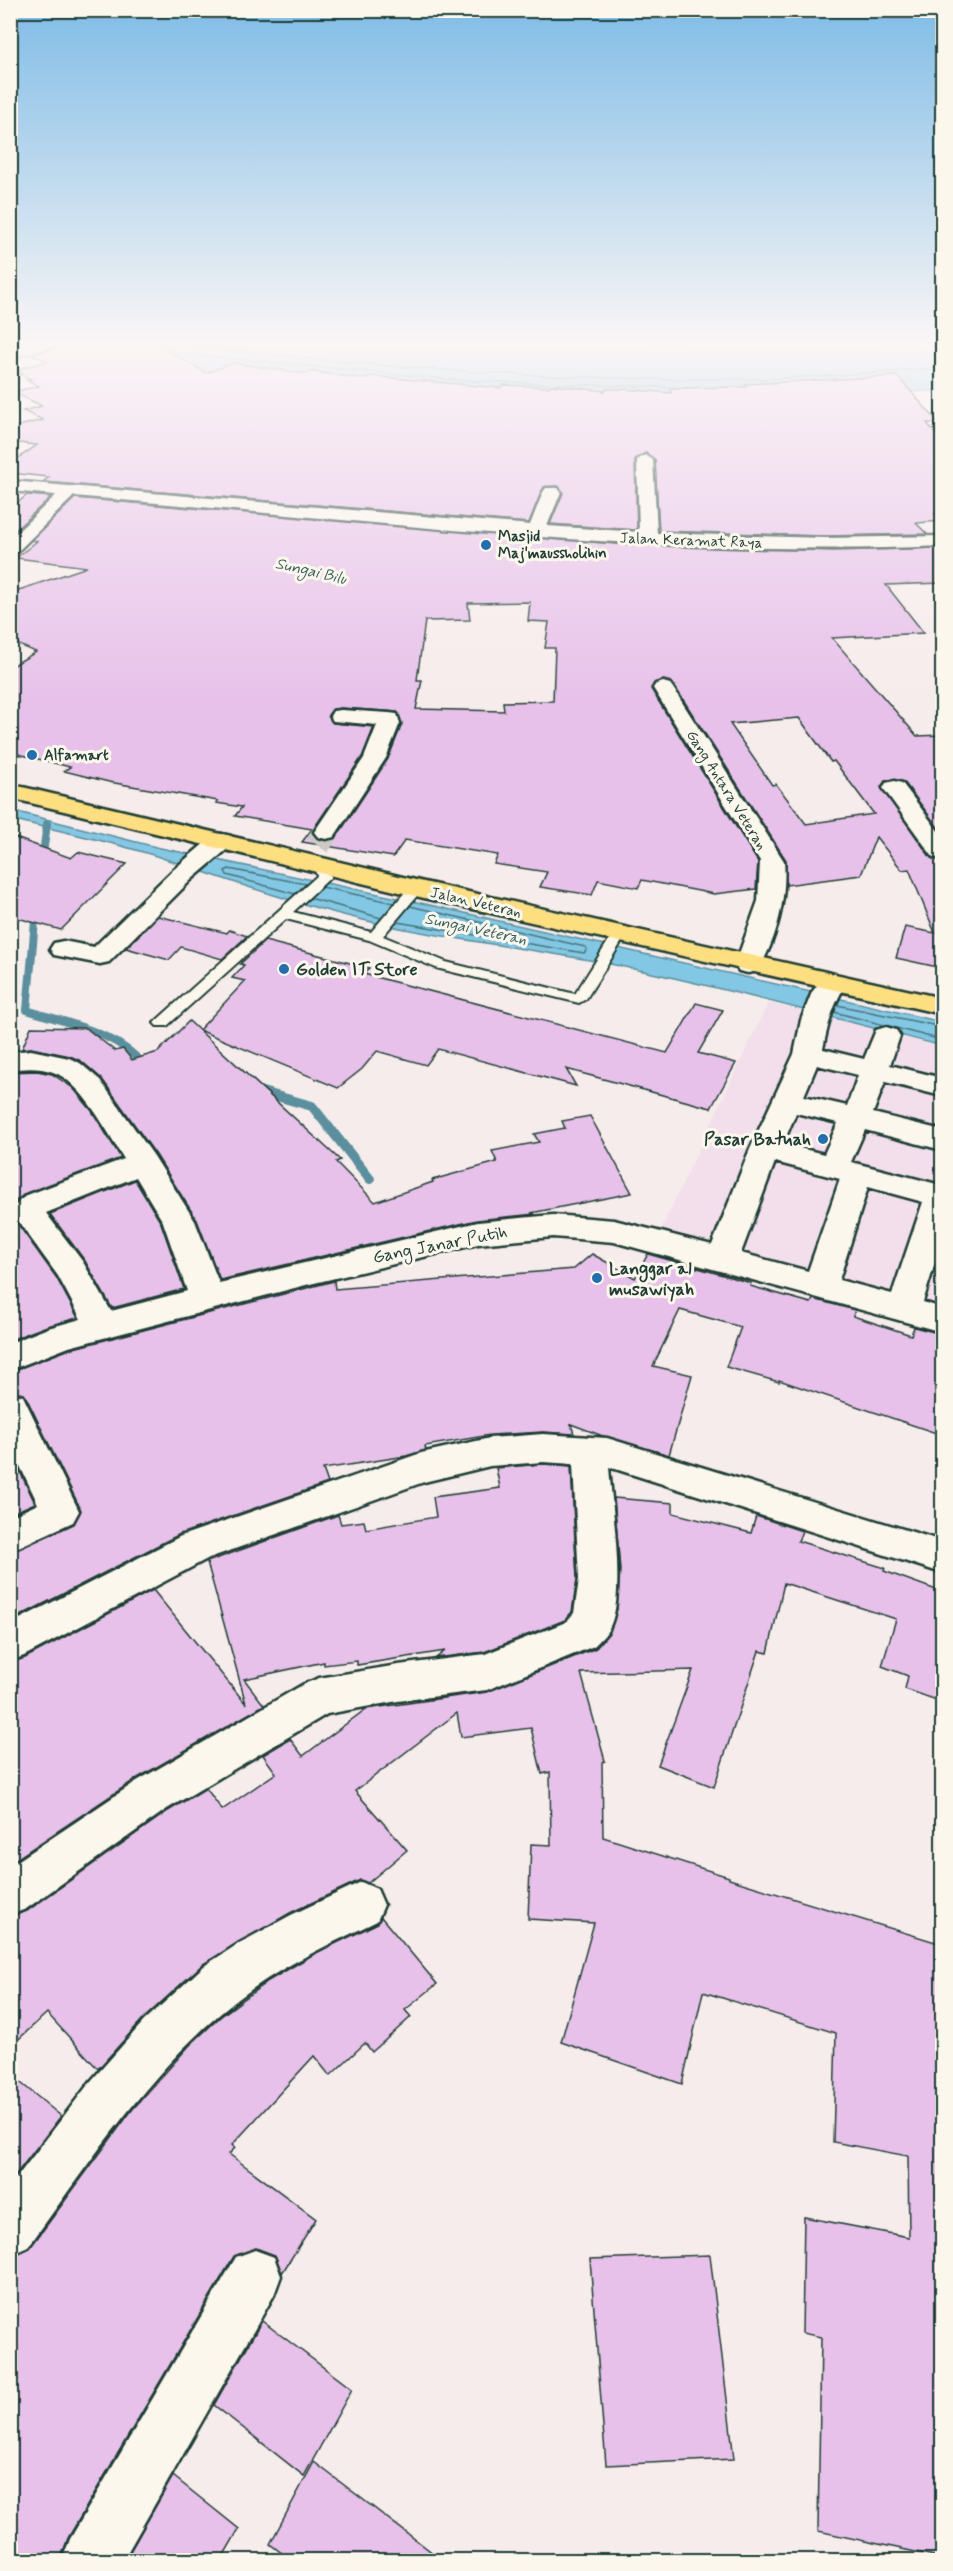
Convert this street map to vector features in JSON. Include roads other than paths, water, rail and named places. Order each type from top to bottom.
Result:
[{"type":"main road","name":"Jalan Veteran","points":[[10,791],[215,847],[318,856],[410,895],[615,941],[748,964],[830,988],[942,1006]]},
{"type":"street","points":[[645,462],[648,539]]},
{"type":"street","name":"Jalan Keramat Raya","points":[[10,486],[648,539],[842,544],[942,541]]},
{"type":"street","points":[[10,549],[71,490]]},
{"type":"street","points":[[536,531],[552,492]]},
{"type":"street","name":"Gang Antara Veteran","points":[[663,688],[772,861],[774,876],[771,907],[748,964]]},
{"type":"street","points":[[318,856],[375,758],[389,723],[389,719],[341,716]]},
{"type":"street","points":[[894,788],[942,852]]},
{"type":"street","points":[[63,949],[100,956],[182,875],[215,847]]},
{"type":"street","points":[[722,1260],[765,1149],[808,1054],[815,1020],[830,988]]},
{"type":"street","points":[[820,1286],[856,1118],[886,1036]]},
{"type":"street","points":[[808,1054],[942,1087]]},
{"type":"street","points":[[10,1061],[38,1059],[70,1069],[90,1086],[143,1163],[179,1221],[204,1288],[204,1299]]},
{"type":"street","points":[[787,1101],[942,1140]]},
{"type":"street","points":[[765,1149],[942,1195],[904,1308]]},
{"type":"street","points":[[102,1326],[70,1270],[30,1214],[30,1209],[38,1203],[143,1163]]},
{"type":"street","name":"Gang Janar Putih","points":[[10,1357],[60,1337],[306,1272],[478,1233],[553,1226],[614,1231],[942,1320]]},
{"type":"street","points":[[10,1406],[60,1511],[10,1535]]},
{"type":"street","points":[[10,1644],[195,1547],[421,1468],[490,1452],[543,1448],[606,1452],[942,1557]]},
{"type":"street","points":[[10,1893],[152,1795],[319,1697],[398,1683],[487,1672],[580,1634],[592,1622],[598,1591],[590,1451]]},
{"type":"street","points":[[10,2229],[116,2086],[168,2030],[223,1982],[289,1940],[361,1905]]},
{"type":"street","points":[[92,2560],[255,2276]]},
{"type":"lane","points":[[162,1023],[288,912],[318,856]]},
{"type":"lane","points":[[374,937],[410,895]]},
{"type":"lane","points":[[288,912],[374,937],[441,965],[579,999],[615,941]]},
{"type":"water","name":"Sungai Veteran","points":[[10,810],[156,847],[421,903],[942,1022],[942,1046],[615,965],[426,933],[338,914],[146,853],[11,819]]},
{"type":"waterway","points":[[42,861],[47,824]]},
{"type":"waterway","points":[[36,910],[27,1010],[76,1025],[108,1038],[136,1056],[148,1069]]},
{"type":"waterway","points":[[255,1090],[312,1106],[370,1179]]},
{"type":"tunnel","points":[[317,845],[326,832]]},
{"type":"place","name":"Masjid Maj'maussholihin","points":[[486,545]]},
{"type":"place","name":"Alfamart","points":[[32,755]]},
{"type":"place","name":"Golden IT Store","points":[[284,969]]},
{"type":"place","name":"Pasar Batuah","points":[[823,1139]]},
{"type":"place","name":"Langgar al musawiyah","points":[[597,1278]]},
{"type":"water label","name":"Sungai Bilu","points":[[311,570]]}]
